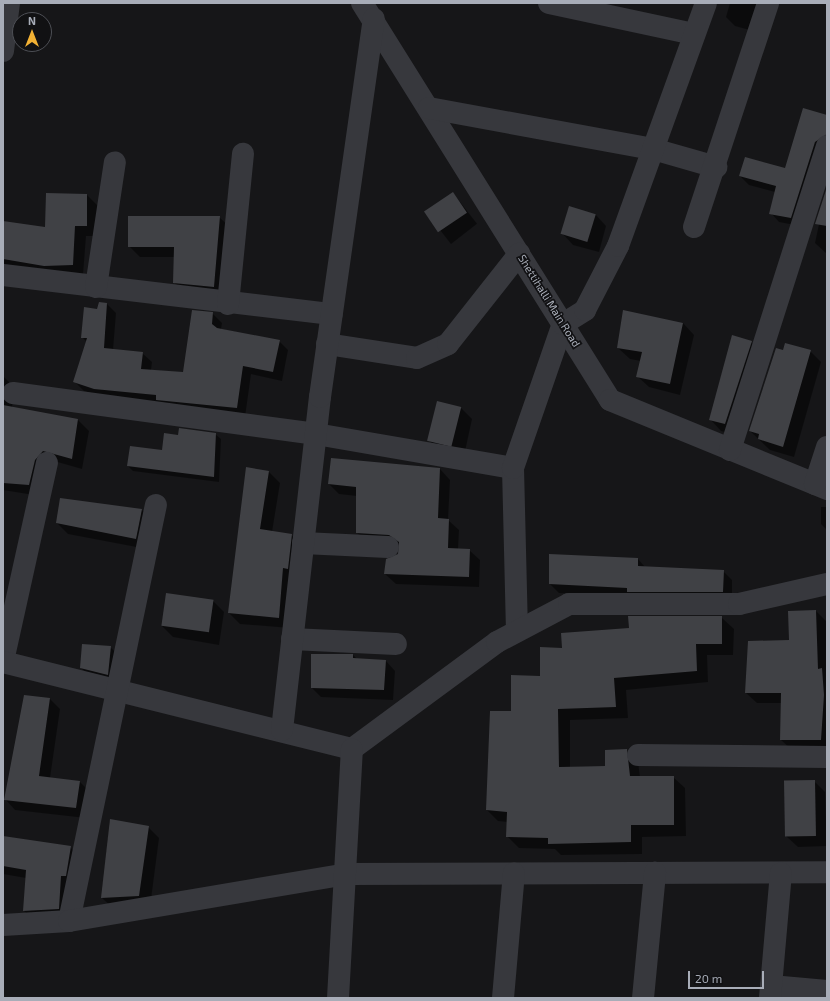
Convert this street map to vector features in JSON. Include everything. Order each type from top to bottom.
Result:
[{"type":"street","points":[[3,51],[8,3]]},
{"type":"street","points":[[550,3],[694,34]]},
{"type":"street","points":[[517,631],[513,468],[563,324],[585,310],[611,259],[706,3]]},
{"type":"street","points":[[694,227],[716,167],[768,3]]},
{"type":"street","points":[[282,730],[303,542],[368,11]]},
{"type":"street","name":"Shettihalli Main Road","points":[[368,11],[610,400],[821,487]]},
{"type":"street","points":[[429,108],[653,149],[716,167]]},
{"type":"street","points":[[730,450],[827,146]]},
{"type":"street","points":[[228,304],[243,154]]},
{"type":"street","points":[[96,287],[114,162]]},
{"type":"street","points":[[327,344],[417,358],[448,344],[519,254]]},
{"type":"street","points":[[3,276],[228,304],[332,314]]},
{"type":"street","points":[[13,392],[316,434],[513,468]]},
{"type":"street","points":[[821,487],[827,447]]},
{"type":"street","points":[[47,463],[3,662],[282,730],[352,749]]},
{"type":"street","points":[[69,921],[156,505]]},
{"type":"street","points":[[303,542],[388,547]]},
{"type":"street","points":[[352,749],[497,642],[569,604],[739,604],[827,584]]},
{"type":"street","points":[[292,639],[396,644]]},
{"type":"street","points":[[338,998],[348,874],[352,749]]},
{"type":"street","points":[[638,756],[827,757]]},
{"type":"street","points":[[3,925],[69,921],[348,874],[827,872]]},
{"type":"street","points":[[503,998],[514,873]]},
{"type":"street","points":[[643,998],[655,873]]},
{"type":"street","points":[[781,873],[770,992],[827,991]]},
{"type":"building","points":[[803,108],[827,115],[827,134],[815,142],[791,218],[769,214],[776,186],[739,176],[745,157],[785,168]]},
{"type":"building","points":[[827,187],[827,226],[815,224]]},
{"type":"building","points":[[453,192],[467,213],[438,232],[424,212]]},
{"type":"building","points":[[46,193],[87,194],[87,226],[75,226],[73,265],[44,266],[3,259],[3,221],[45,227]]},
{"type":"building","points":[[569,206],[596,214],[587,242],[561,234]]},
{"type":"building","points":[[128,216],[220,216],[214,287],[173,283],[174,247],[128,247]]},
{"type":"building","points":[[99,302],[107,303],[104,348],[143,352],[141,369],[183,372],[192,310],[213,312],[212,324],[217,328],[280,340],[273,372],[243,366],[237,408],[156,400],[156,395],[94,389],[73,382],[87,338],[81,338],[84,307],[97,309]]},
{"type":"building","points":[[623,310],[683,323],[670,384],[636,377],[642,352],[617,348]]},
{"type":"building","points":[[732,335],[752,341],[725,424],[709,420]]},
{"type":"building","points":[[785,343],[811,350],[783,447],[758,439],[759,434],[749,431],[776,348],[783,350]]},
{"type":"building","points":[[437,401],[461,407],[451,447],[427,441]]},
{"type":"building","points":[[3,405],[78,419],[72,459],[43,451],[35,460],[29,485],[3,483]]},
{"type":"building","points":[[179,428],[216,433],[214,477],[127,466],[130,446],[162,450],[164,433],[178,435]]},
{"type":"building","points":[[331,458],[440,468],[438,518],[449,519],[448,548],[470,549],[469,577],[384,574],[386,559],[398,554],[399,542],[389,535],[356,533],[356,487],[328,484]]},
{"type":"building","points":[[246,467],[269,471],[260,529],[292,534],[288,569],[283,568],[279,618],[228,613]]},
{"type":"building","points":[[60,498],[142,509],[136,539],[56,523]]},
{"type":"building","points":[[549,554],[638,558],[638,566],[724,570],[723,592],[627,592],[627,588],[549,584]]},
{"type":"building","points":[[166,593],[214,600],[209,632],[161,626]]},
{"type":"building","points":[[816,610],[818,669],[822,668],[824,695],[821,740],[780,740],[781,693],[745,693],[748,641],[789,640],[788,611]]},
{"type":"building","points":[[628,616],[722,616],[722,644],[696,644],[697,671],[614,678],[616,707],[558,709],[559,767],[605,766],[605,750],[627,749],[630,776],[674,776],[674,825],[631,825],[631,842],[548,844],[548,838],[506,837],[507,812],[486,810],[490,711],[511,711],[511,675],[540,676],[540,647],[562,648],[561,633],[629,628]]},
{"type":"building","points":[[82,644],[111,646],[108,675],[80,668]]},
{"type":"building","points":[[311,654],[353,654],[353,658],[386,660],[384,690],[311,688]]},
{"type":"building","points":[[24,695],[50,698],[39,776],[80,781],[76,808],[4,800]]},
{"type":"building","points":[[815,780],[816,836],[785,837],[784,781]]},
{"type":"building","points":[[110,819],[149,826],[139,896],[101,898]]},
{"type":"building","points":[[3,836],[71,846],[66,876],[61,876],[59,909],[23,911],[26,870],[3,866]]}]
